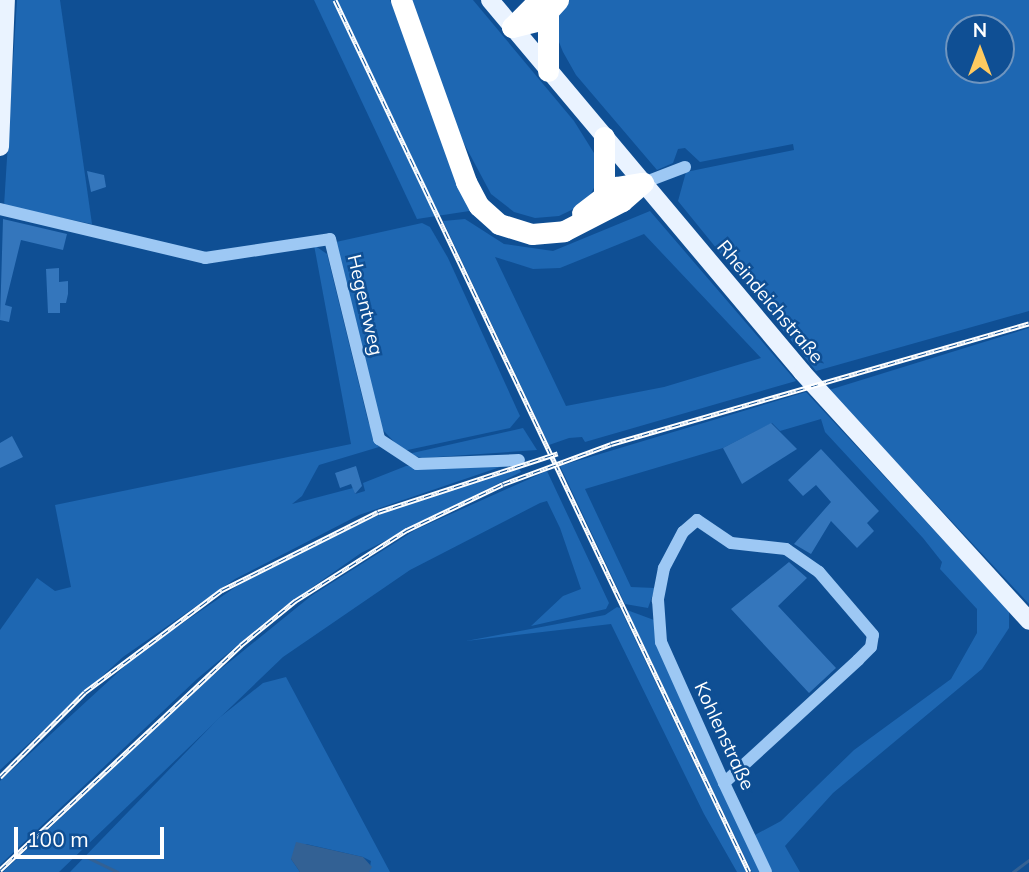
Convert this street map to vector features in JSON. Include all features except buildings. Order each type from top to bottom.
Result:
[{"type":"highway","points":[[401,0],[472,196],[488,216],[532,233],[580,224],[643,183]]},
{"type":"highway","points":[[512,27],[548,4]]},
{"type":"highway","points":[[548,4],[548,71]]},
{"type":"highway","points":[[604,137],[604,194]]},
{"type":"highway","points":[[462,167],[496,208],[533,224],[576,216],[604,194],[643,183]]},
{"type":"main road","points":[[0,147],[6,0]]},
{"type":"main road","name":"Rheindeichstraße","points":[[490,0],[802,372],[1029,621]]},
{"type":"street","points":[[643,183],[685,167]]},
{"type":"street","name":"Hegentweg","points":[[0,209],[205,258],[330,239],[379,439],[416,464],[519,460]]},
{"type":"street","name":"Kohlenstraße","points":[[724,783],[871,647],[871,626],[819,572],[786,550],[731,543],[697,520],[668,557],[659,612],[665,652],[724,783],[766,872]]},
{"type":"shaded area","points":[[17,0],[60,0],[92,224],[4,206]]},
{"type":"shaded area","points":[[314,0],[390,0],[476,210],[417,219]]},
{"type":"shaded area","points":[[410,0],[473,0],[574,121],[599,161],[597,182],[586,203],[559,216],[535,218],[514,212],[491,194],[460,136]]},
{"type":"shaded area","points":[[564,0],[1029,0],[1029,311],[816,371],[678,201],[686,172],[794,150],[793,144],[700,162],[685,148],[678,149],[673,163],[657,170],[576,75],[551,22]]},
{"type":"shaded area","points":[[650,211],[796,381],[585,442],[582,437],[569,438],[549,445],[443,221],[465,219],[504,244],[553,251]],"holes":[[[644,234],[761,358],[664,387],[566,406],[495,257],[533,269],[560,268]]]},
{"type":"shaded area","points":[[422,223],[430,227],[448,258],[520,416],[510,428],[403,451],[381,428],[336,242]]},
{"type":"shaded area","points":[[314,245],[327,254],[368,421],[379,447],[319,465],[302,496],[292,504],[353,488],[355,494],[365,491],[363,483],[406,466],[509,464],[359,515],[235,579],[123,657],[0,770],[0,630],[37,578],[55,591],[71,587],[55,505],[351,444]]},
{"type":"shaded area","points":[[1029,328],[1029,604],[829,390]]},
{"type":"shaded area","points":[[806,392],[1009,611],[1009,628],[982,669],[833,793],[785,846],[800,872],[770,872],[753,836],[781,821],[854,750],[951,679],[977,633],[977,609],[940,569],[942,562],[923,538],[825,432],[821,419],[780,431],[772,423],[723,448],[585,489],[631,587],[655,588],[648,608],[625,604],[560,466]]},
{"type":"shaded area","points":[[523,428],[537,450],[422,458],[408,454]]},
{"type":"shaded area","points":[[519,468],[521,472],[361,553],[281,609],[197,679],[0,865],[0,781],[139,653],[240,584],[320,541],[393,509]]},
{"type":"shaded area","points":[[547,471],[609,603],[606,609],[531,626],[563,596],[581,589],[560,528],[547,501],[540,503],[410,570],[283,657],[59,872],[3,872],[206,681],[311,596],[415,530]]},
{"type":"shaded area","points":[[617,607],[620,608],[746,872],[737,872],[704,814],[611,624],[466,641],[605,615]]},
{"type":"shaded area","points":[[627,610],[654,620],[762,872],[752,872]]},
{"type":"shaded area","points":[[286,677],[390,872],[369,872],[371,861],[363,857],[306,844],[291,859],[300,872],[70,872],[219,718],[263,683]]},
{"type":"shaded area","points":[[296,842],[363,857],[372,867],[369,872],[300,872],[291,859]]},
{"type":"waterway","points":[[89,858],[118,872]]},
{"type":"waterway","points":[[1013,872],[1029,860]]},
{"type":"railway","points":[[335,0],[749,872]]},
{"type":"railway","points":[[0,870],[241,645],[295,601],[407,530],[503,484],[611,444],[1029,323]]},
{"type":"railway","points":[[0,777],[85,692],[222,590],[378,512],[558,453]]}]
